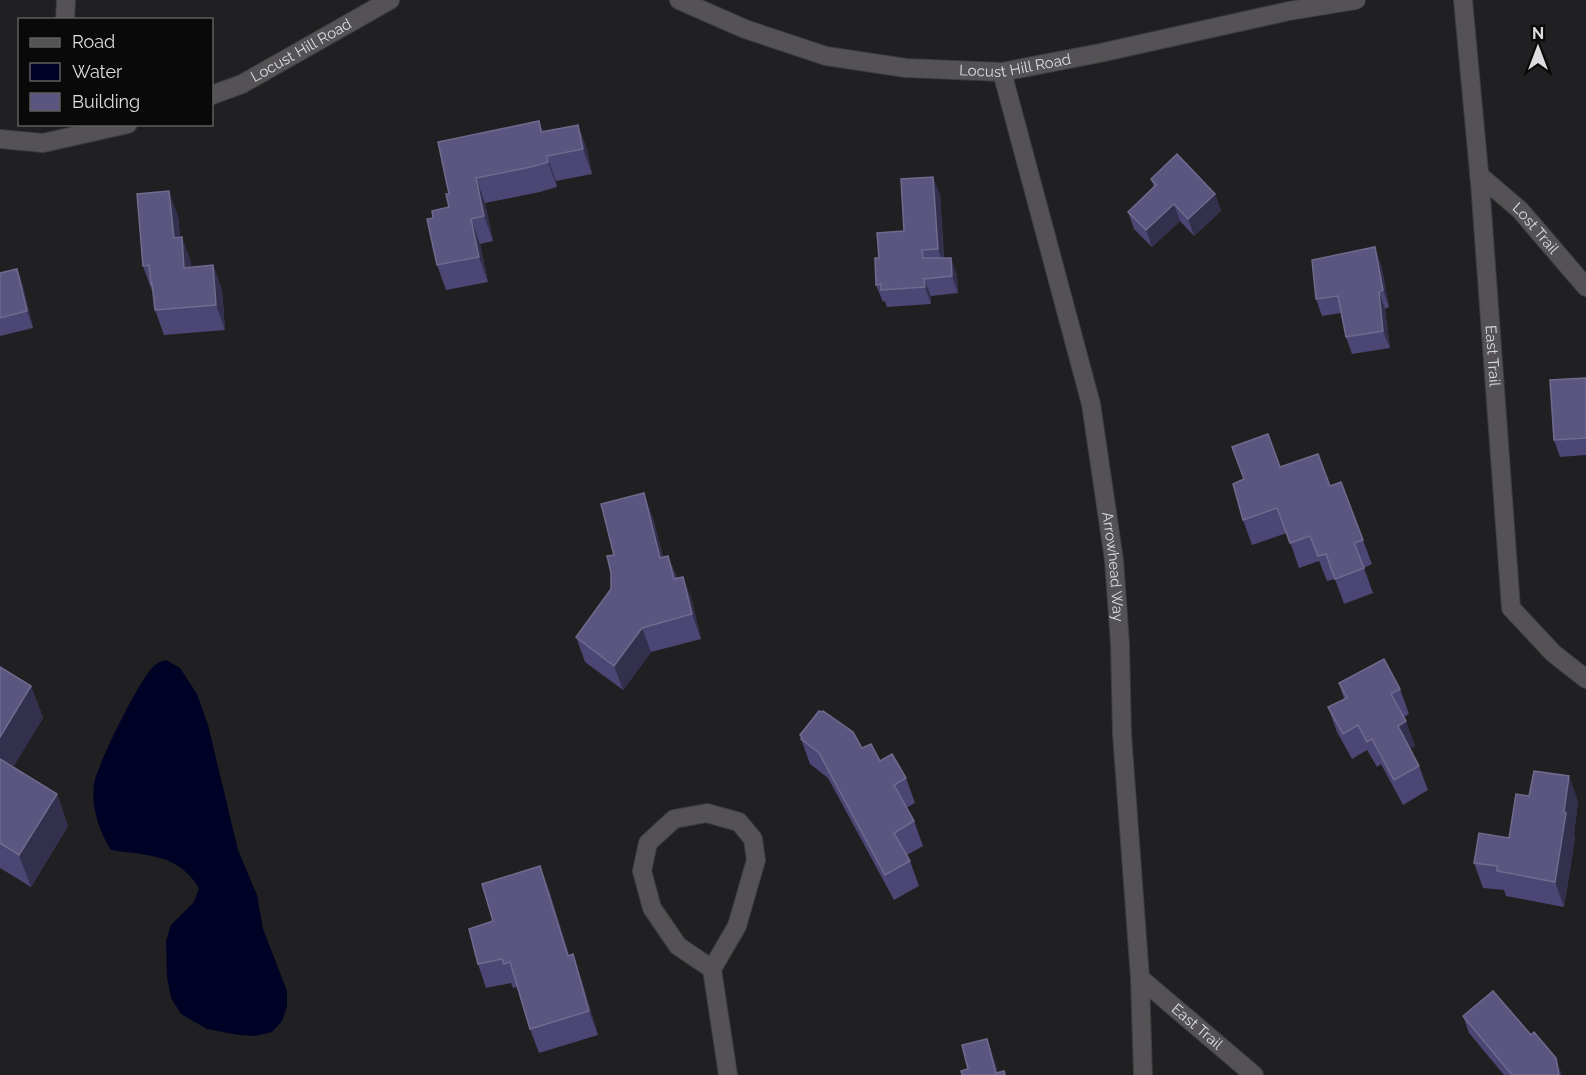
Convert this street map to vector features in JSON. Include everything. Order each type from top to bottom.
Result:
[{"type":"street","points":[[65,18],[66,0]]},
{"type":"street","name":"Locust Hill Road","points":[[213,95],[242,84],[390,0]]},
{"type":"street","name":"Locust Hill Road","points":[[679,0],[745,28],[826,56],[906,68],[1002,72],[1289,11],[1356,0]]},
{"type":"street","name":"East Trail","points":[[1463,0],[1479,175],[1511,609],[1553,653],[1586,679]]},
{"type":"street","name":"Arrowhead Way","points":[[1002,72],[1090,404],[1113,560],[1120,644],[1122,734],[1140,978],[1143,1075]]},
{"type":"street","points":[[0,139],[43,143],[52,133],[111,126]]},
{"type":"street","name":"Lost Trail","points":[[1479,175],[1520,210],[1586,287]]},
{"type":"street","points":[[712,969],[678,946],[652,908],[642,871],[648,843],[674,819],[707,813],[739,822],[753,839],[756,860],[737,926],[712,969],[728,1075]]},
{"type":"street","name":"East Trail","points":[[1140,978],[1254,1075]]},
{"type":"water","points":[[166,660],[180,668],[197,694],[208,725],[238,850],[257,895],[263,929],[287,991],[287,1007],[282,1021],[272,1032],[255,1036],[207,1029],[181,1014],[171,998],[167,977],[166,941],[171,925],[194,902],[199,888],[181,868],[172,862],[150,855],[111,850],[97,818],[93,793],[103,759],[139,687],[154,666]]},
{"type":"building","points":[[539,121],[541,132],[578,125],[583,149],[547,156],[548,162],[531,167],[476,178],[484,216],[471,219],[479,257],[437,265],[427,219],[433,218],[432,211],[449,207],[446,194],[449,194],[438,142]]},
{"type":"building","points":[[1177,154],[1215,194],[1188,219],[1174,204],[1146,230],[1128,212],[1156,185],[1151,179]]},
{"type":"building","points":[[933,177],[938,249],[922,250],[923,258],[951,258],[952,276],[924,279],[925,287],[881,290],[881,284],[876,285],[875,258],[879,258],[877,233],[904,231],[901,179]]},
{"type":"building","points":[[169,191],[174,238],[182,237],[184,268],[213,265],[216,305],[155,310],[149,265],[143,266],[137,194]]},
{"type":"building","points":[[1375,247],[1383,290],[1379,292],[1383,331],[1346,337],[1338,296],[1316,299],[1312,260]]},
{"type":"building","points":[[17,269],[27,311],[0,318],[0,273]]},
{"type":"building","points":[[1586,378],[1586,438],[1554,440],[1550,380]]},
{"type":"building","points":[[1268,434],[1280,467],[1318,454],[1330,486],[1341,482],[1363,540],[1354,543],[1364,568],[1335,579],[1326,554],[1318,556],[1310,536],[1290,543],[1277,508],[1243,520],[1233,484],[1244,479],[1232,447]]},
{"type":"building","points":[[644,493],[660,558],[668,556],[674,579],[683,577],[692,614],[642,628],[614,666],[576,637],[611,589],[611,573],[607,556],[614,555],[601,504]]},
{"type":"building","points":[[1384,659],[1400,689],[1391,694],[1406,721],[1398,726],[1419,766],[1394,780],[1372,739],[1367,742],[1358,725],[1343,734],[1328,707],[1347,698],[1339,683]]},
{"type":"building","points":[[0,667],[31,686],[0,737]]},
{"type":"building","points":[[819,711],[823,711],[853,732],[862,748],[871,744],[880,761],[892,754],[906,778],[894,785],[914,821],[894,833],[910,861],[885,875],[819,753],[801,739],[800,735]]},
{"type":"building","points":[[0,759],[57,794],[19,855],[0,843]]},
{"type":"building","points":[[1534,771],[1569,776],[1564,812],[1566,813],[1555,882],[1497,871],[1497,866],[1474,863],[1479,833],[1509,838],[1516,794],[1529,796]]},
{"type":"building","points":[[540,866],[568,956],[573,954],[589,1011],[530,1029],[510,962],[504,964],[502,959],[478,964],[469,929],[493,921],[482,884]]},
{"type":"building","points":[[1493,991],[1531,1035],[1534,1032],[1556,1058],[1559,1075],[1512,1075],[1463,1016]]},
{"type":"building","points":[[987,1039],[996,1073],[1004,1071],[1005,1075],[962,1075],[961,1071],[968,1069],[962,1045]]}]
